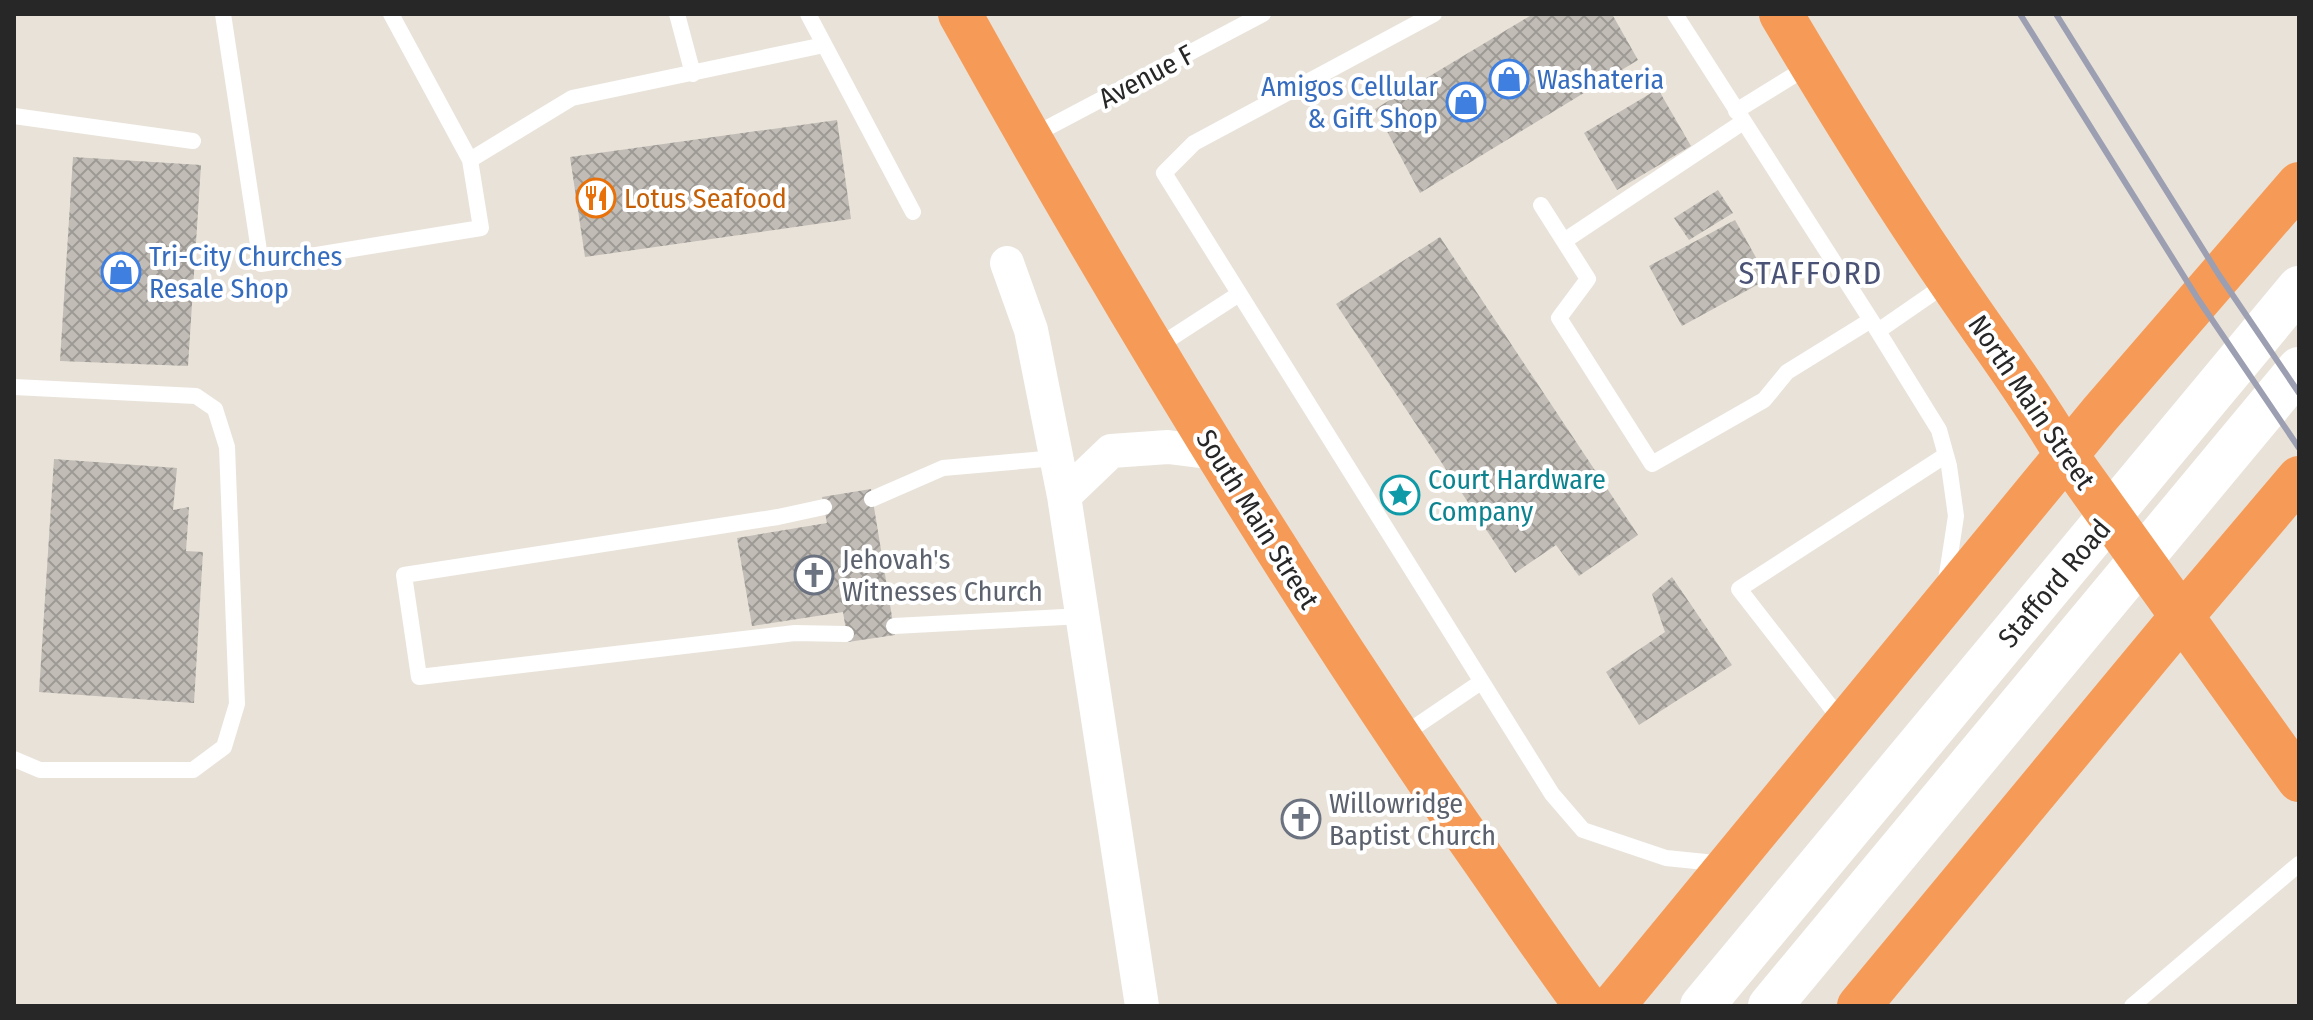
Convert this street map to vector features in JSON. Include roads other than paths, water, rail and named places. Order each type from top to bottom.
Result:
[{"type":"highway","name":"South Main Street","points":[[960,14],[1028,137],[1300,589],[1399,738],[1586,1006]]},
{"type":"highway","name":"North Main Street","points":[[1781,14],[1950,282],[2040,410],[2076,470],[2299,780]]},
{"type":"highway","points":[[1613,1006],[1943,607],[2076,470],[2100,414],[2299,184]]},
{"type":"highway","points":[[1859,1006],[2169,599],[2299,478]]},
{"type":"main road","name":"Stafford Road","points":[[1702,1006],[2299,288]]},
{"type":"main road","name":"Stafford Road","points":[[1770,1006],[2299,369]]},
{"type":"street","points":[[1007,263],[1031,330],[1064,496],[1142,1006]]},
{"type":"street","points":[[1064,496],[1111,451],[1168,447],[1216,453]]},
{"type":"lane","points":[[223,14],[261,264],[481,228],[470,160],[391,14]]},
{"type":"lane","points":[[677,14],[693,74]]},
{"type":"lane","points":[[808,14],[913,212]]},
{"type":"lane","name":"Avenue F","points":[[1028,137],[1263,14]]},
{"type":"lane","points":[[1434,14],[1194,143],[1164,173],[1552,794],[1583,830],[1666,858],[1731,864]]},
{"type":"lane","points":[[1675,14],[1939,430],[1948,461],[1956,516],[1943,607]]},
{"type":"lane","points":[[470,160],[572,98],[824,45]]},
{"type":"lane","points":[[1564,241],[1811,65]]},
{"type":"lane","points":[[14,116],[193,141]]},
{"type":"lane","points":[[1541,205],[1588,279],[1559,318],[1652,464],[1764,400],[1787,372],[1950,282]]},
{"type":"lane","points":[[1154,349],[1239,294]]},
{"type":"lane","points":[[14,387],[196,396],[215,409],[227,447],[237,704],[224,747],[193,770],[40,770],[14,759]]},
{"type":"lane","points":[[872,499],[943,468],[1056,458]]},
{"type":"lane","points":[[1845,725],[1739,589],[1948,461]]},
{"type":"lane","points":[[824,507],[404,575],[419,677],[795,633],[846,634]]},
{"type":"lane","points":[[894,626],[1083,616]]},
{"type":"lane","points":[[1399,738],[1481,682]]},
{"type":"lane","points":[[2132,1006],[2299,864]]},
{"type":"railway","points":[[2020,14],[2198,299],[2299,448]]},
{"type":"railway","points":[[2056,14],[2219,275],[2299,393]]},
{"type":"place","name":"Washateria","points":[[1509,79]]},
{"type":"place","name":"Amigos Cellular & Gift Shop","points":[[1466,102]]},
{"type":"place","name":"Lotus Seafood","points":[[596,198]]},
{"type":"place","name":"Tri-City Churches Resale Shop","points":[[121,272]]},
{"type":"place","name":"Court Hardware Company","points":[[1400,495]]},
{"type":"place","name":"Jehovah's Witnesses Church","points":[[814,575]]},
{"type":"place","name":"Willowridge Baptist Church","points":[[1301,819]]},
{"type":"district","name":"STAFFORD","points":[[1811,273]]}]
